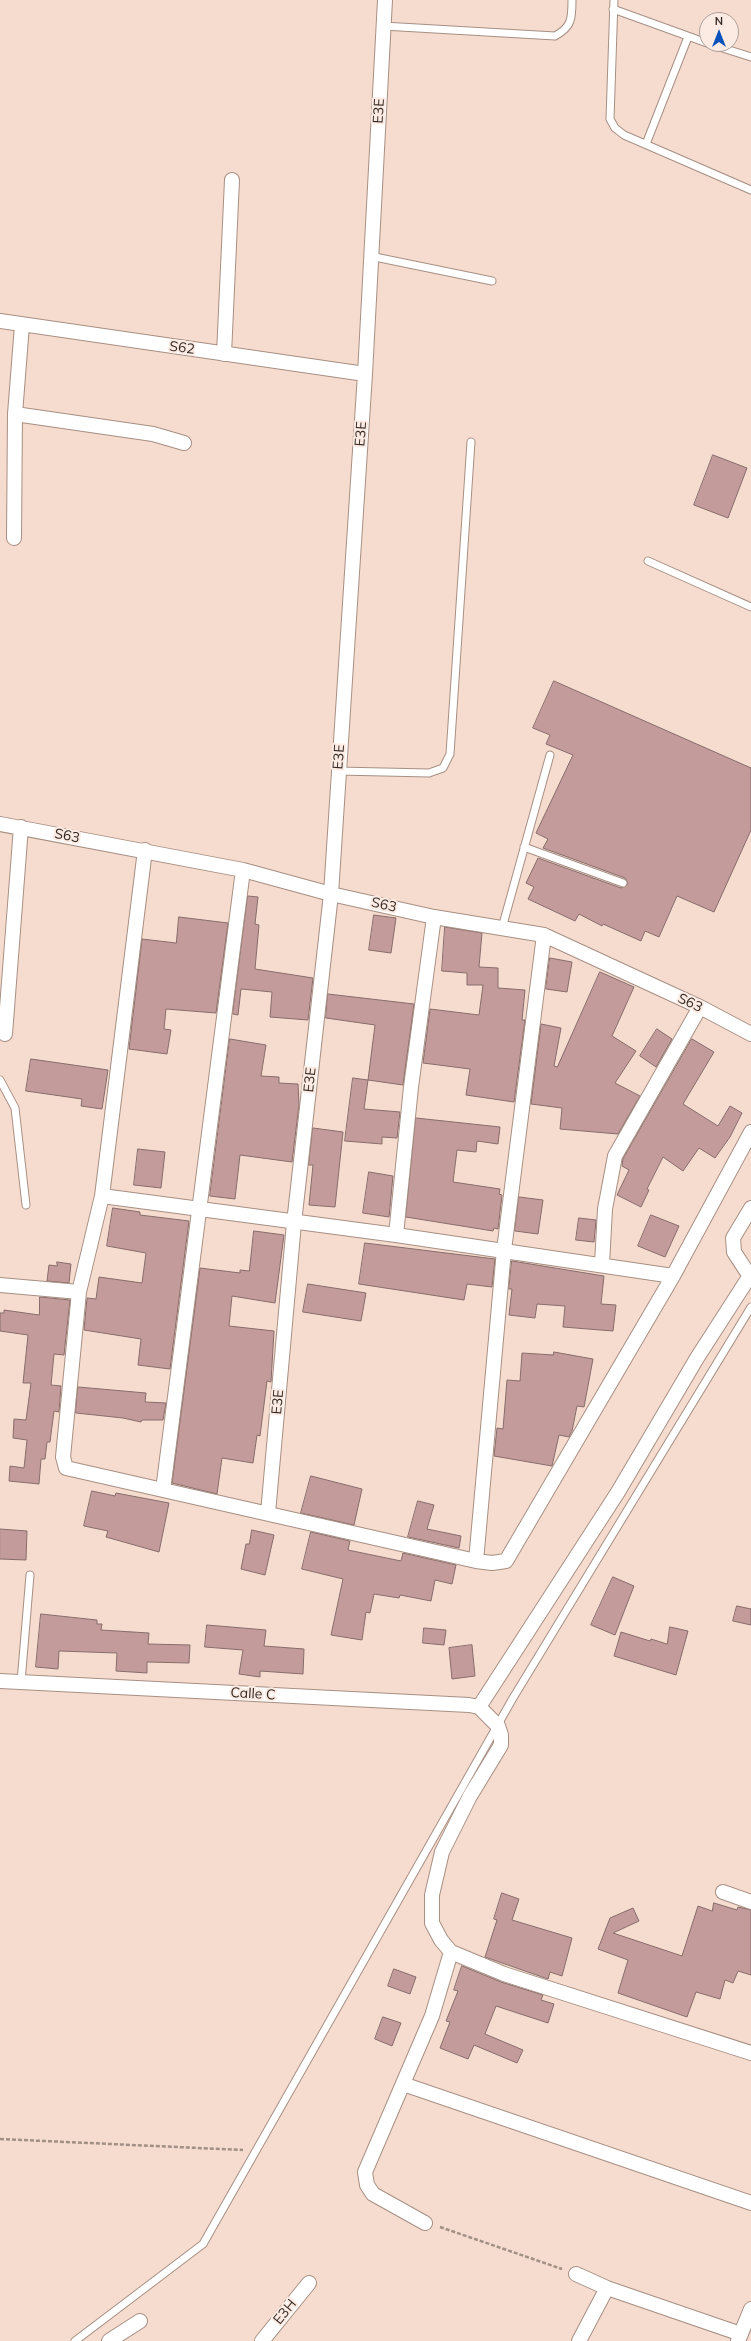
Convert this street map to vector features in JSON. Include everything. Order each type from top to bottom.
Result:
[{"type":"street","name":"E3E","points":[[268,1513],[294,1223],[331,894],[365,374],[370,256],[385,0]]},
{"type":"street","points":[[224,354],[232,180]]},
{"type":"street","name":"S62","points":[[0,322],[365,374]]},
{"type":"street","points":[[14,538],[15,414],[22,325]]},
{"type":"street","points":[[15,414],[153,434],[184,443]]},
{"type":"street","name":"S63","points":[[0,824],[145,850],[243,870],[331,894],[434,917],[544,936],[700,1007],[751,1034]]},
{"type":"street","points":[[4,1034],[20,827]]},
{"type":"street","points":[[145,850],[102,1196],[79,1292],[64,1463],[66,1468],[476,1561],[492,1563],[506,1561],[673,1276],[751,1132]]},
{"type":"street","points":[[163,1490],[243,870]]},
{"type":"street","points":[[396,1235],[411,1087],[434,917]]},
{"type":"street","points":[[476,1561],[504,1250],[544,936]]},
{"type":"street","points":[[602,1264],[605,1209],[615,1156],[700,1007]]},
{"type":"street","points":[[102,1196],[504,1250],[673,1276]]},
{"type":"street","points":[[751,1208],[734,1238],[734,1252],[750,1277],[697,1358],[618,1492],[479,1708],[498,1726],[501,1735],[501,1745],[470,1796],[442,1852],[432,1895],[432,1923],[441,1940],[451,1952],[504,1974],[751,2053]]},
{"type":"street","points":[[0,1284],[79,1292]]},
{"type":"street","name":"Calle C","points":[[0,1681],[469,1705],[479,1708]]},
{"type":"street","points":[[723,1892],[751,1902]]},
{"type":"street","points":[[425,2222],[373,2194],[368,2185],[365,2172],[432,2016],[451,1952]]},
{"type":"street","points":[[403,2084],[751,2203]]},
{"type":"street","points":[[576,2274],[607,2288],[739,2337],[751,2309]]},
{"type":"street","name":"E3H","points":[[262,2341],[309,2283]]},
{"type":"street","points":[[579,2341],[607,2288]]},
{"type":"street","points":[[109,2341],[140,2321]]},
{"type":"lane","points":[[384,26],[555,36],[564,31],[572,21],[572,0]]},
{"type":"lane","points":[[614,0],[610,119],[615,128],[624,135],[751,190]]},
{"type":"lane","points":[[613,9],[699,40]]},
{"type":"lane","points":[[646,144],[688,36]]},
{"type":"lane","points":[[735,52],[751,57]]},
{"type":"lane","points":[[370,256],[492,281]]},
{"type":"lane","points":[[338,770],[429,774],[442,768],[450,754],[471,442]]},
{"type":"lane","points":[[648,562],[751,607]]},
{"type":"lane","points":[[502,928],[550,755]]},
{"type":"lane","points":[[524,848],[622,883]]},
{"type":"lane","points":[[0,1080],[15,1108],[26,1205]]},
{"type":"lane","points":[[75,2341],[203,2244],[498,1726],[751,1307]]},
{"type":"lane","points":[[21,1682],[30,1574]]},
{"type":"path","points":[[0,2139],[256,2150]]},
{"type":"path","points":[[425,2222],[576,2274]]},
{"type":"building","points":[[713,455],[747,468],[728,518],[694,505]]},
{"type":"building","points":[[554,681],[751,768],[751,830],[714,912],[677,896],[659,937],[645,931],[641,941],[603,924],[602,926],[579,914],[575,921],[528,899],[534,887],[526,883],[538,858],[621,888],[628,884],[625,878],[543,848],[548,839],[536,833],[573,755],[546,744],[550,735],[533,728]]},
{"type":"building","points":[[248,896],[258,897],[255,924],[259,925],[255,969],[313,978],[308,1020],[270,1017],[272,992],[241,989],[238,1015],[233,1014]]},
{"type":"building","points":[[374,915],[396,918],[391,953],[369,950]]},
{"type":"building","points":[[179,917],[228,923],[216,1013],[166,1009],[164,1029],[171,1030],[167,1054],[129,1049],[142,939],[176,943]]},
{"type":"building","points":[[445,927],[482,933],[479,967],[498,968],[498,988],[525,990],[522,1020],[525,1020],[514,1102],[466,1095],[470,1069],[423,1063],[430,1009],[479,1015],[483,985],[467,985],[467,973],[442,971]]},
{"type":"building","points":[[550,958],[572,962],[567,992],[546,989]]},
{"type":"building","points":[[600,972],[634,987],[612,1036],[636,1051],[615,1083],[640,1096],[618,1134],[560,1129],[562,1108],[531,1104],[541,1024],[561,1028],[554,1066],[557,1067]]},
{"type":"building","points":[[328,994],[414,1004],[403,1085],[368,1080],[375,1025],[326,1018]]},
{"type":"building","points":[[657,1029],[672,1039],[656,1067],[640,1056]]},
{"type":"building","points":[[230,1039],[266,1045],[261,1076],[279,1077],[279,1083],[298,1084],[299,1105],[292,1162],[240,1155],[235,1199],[210,1196]]},
{"type":"building","points":[[692,1039],[714,1052],[683,1104],[718,1126],[730,1106],[742,1113],[730,1137],[715,1158],[699,1148],[683,1171],[663,1157],[647,1189],[649,1190],[641,1207],[617,1195],[629,1170],[622,1166],[623,1159]]},
{"type":"building","points":[[31,1059],[108,1070],[102,1109],[81,1106],[82,1099],[26,1091]]},
{"type":"building","points":[[353,1078],[368,1080],[364,1109],[400,1112],[397,1138],[382,1137],[382,1144],[345,1141]]},
{"type":"building","points":[[416,1118],[500,1127],[498,1144],[477,1141],[476,1152],[457,1150],[453,1182],[500,1189],[499,1194],[502,1195],[498,1229],[494,1228],[493,1231],[406,1217]]},
{"type":"building","points":[[313,1128],[343,1132],[335,1207],[309,1205],[313,1165],[309,1165]]},
{"type":"building","points":[[138,1149],[165,1152],[161,1188],[134,1185]]},
{"type":"building","points":[[369,1172],[393,1176],[389,1217],[363,1213]]},
{"type":"building","points":[[519,1197],[543,1200],[538,1234],[515,1231]]},
{"type":"building","points":[[113,1208],[140,1212],[140,1215],[189,1221],[170,1369],[138,1365],[141,1339],[84,1330],[87,1298],[96,1299],[99,1277],[142,1283],[146,1253],[107,1246]]},
{"type":"building","points":[[651,1215],[679,1226],[665,1257],[638,1246]]},
{"type":"building","points":[[579,1218],[596,1220],[594,1242],[576,1240]]},
{"type":"building","points":[[254,1231],[284,1235],[275,1303],[232,1296],[229,1326],[274,1331],[271,1382],[267,1381],[260,1436],[257,1435],[253,1463],[222,1458],[217,1494],[172,1483],[200,1268],[240,1273],[240,1270],[249,1271]]},
{"type":"building","points":[[365,1243],[495,1259],[492,1287],[467,1284],[464,1300],[359,1284]]},
{"type":"building","points":[[512,1261],[604,1276],[601,1304],[616,1305],[613,1331],[563,1327],[565,1306],[537,1304],[535,1318],[509,1315],[512,1289],[509,1289]]},
{"type":"building","points":[[57,1262],[71,1264],[69,1283],[47,1281],[49,1265],[57,1266]]},
{"type":"building","points":[[308,1284],[366,1293],[361,1321],[303,1312]]},
{"type":"building","points":[[40,1297],[70,1300],[64,1355],[54,1354],[51,1385],[61,1386],[59,1412],[54,1411],[50,1442],[47,1442],[45,1459],[41,1459],[39,1484],[9,1481],[10,1466],[24,1468],[27,1440],[13,1438],[14,1419],[26,1420],[31,1383],[23,1383],[28,1335],[0,1331],[0,1313],[4,1313],[4,1310],[39,1315]]},
{"type":"building","points":[[554,1352],[593,1359],[584,1407],[577,1406],[572,1431],[569,1437],[559,1435],[552,1466],[494,1456],[497,1428],[503,1429],[507,1380],[520,1381],[522,1353],[553,1355]]},
{"type":"building","points":[[78,1387],[146,1393],[145,1402],[166,1403],[163,1420],[142,1420],[141,1422],[123,1418],[76,1413]]},
{"type":"building","points":[[311,1476],[362,1489],[354,1525],[301,1513]]},
{"type":"building","points":[[92,1491],[115,1496],[116,1493],[169,1503],[159,1552],[106,1537],[108,1531],[84,1526]]},
{"type":"building","points":[[418,1501],[434,1505],[427,1529],[461,1536],[459,1548],[408,1537]]},
{"type":"building","points":[[0,1529],[27,1531],[26,1560],[0,1559]]},
{"type":"building","points":[[252,1530],[274,1535],[265,1575],[241,1569],[246,1544],[249,1544]]},
{"type":"building","points":[[311,1532],[350,1541],[348,1550],[401,1561],[403,1553],[456,1565],[452,1584],[435,1580],[431,1601],[400,1595],[399,1598],[374,1594],[370,1613],[366,1612],[362,1640],[331,1635],[343,1579],[302,1569]]},
{"type":"building","points":[[613,1577],[634,1586],[615,1635],[591,1625]]},
{"type":"building","points":[[737,1606],[751,1609],[751,1625],[733,1621]]},
{"type":"building","points":[[41,1614],[97,1620],[97,1624],[102,1624],[101,1630],[149,1633],[148,1644],[190,1645],[189,1663],[147,1662],[147,1673],[116,1671],[117,1653],[59,1651],[58,1669],[36,1667]]},
{"type":"building","points":[[207,1625],[266,1630],[264,1646],[304,1649],[303,1674],[260,1671],[260,1677],[239,1674],[243,1650],[205,1647]]},
{"type":"building","points":[[670,1627],[688,1631],[676,1675],[614,1656],[621,1632],[650,1641],[651,1639],[667,1644]]},
{"type":"building","points":[[424,1628],[446,1630],[444,1645],[423,1643]]},
{"type":"building","points":[[472,1645],[475,1676],[452,1679],[449,1648]]},
{"type":"building","points":[[502,1893],[519,1899],[512,1920],[572,1938],[562,1976],[550,1972],[548,1979],[485,1957],[497,1920],[494,1919]]},
{"type":"building","points":[[714,1903],[737,1910],[738,1907],[751,1910],[751,1975],[738,1971],[733,1983],[725,1980],[720,1999],[696,1992],[687,2017],[618,1993],[628,1960],[598,1949],[610,1918],[633,1908],[639,1921],[613,1933],[682,1956],[698,1906],[712,1911]]},
{"type":"building","points":[[462,1966],[501,1982],[543,1995],[541,2000],[554,2004],[548,2023],[496,2006],[485,2034],[523,2050],[517,2063],[474,2045],[468,2059],[440,2048],[450,2022],[446,2021],[458,1991],[454,1990]]},
{"type":"building","points":[[394,1969],[416,1977],[410,1994],[388,1986]]},
{"type":"building","points":[[383,2017],[401,2023],[392,2046],[375,2039]]}]
